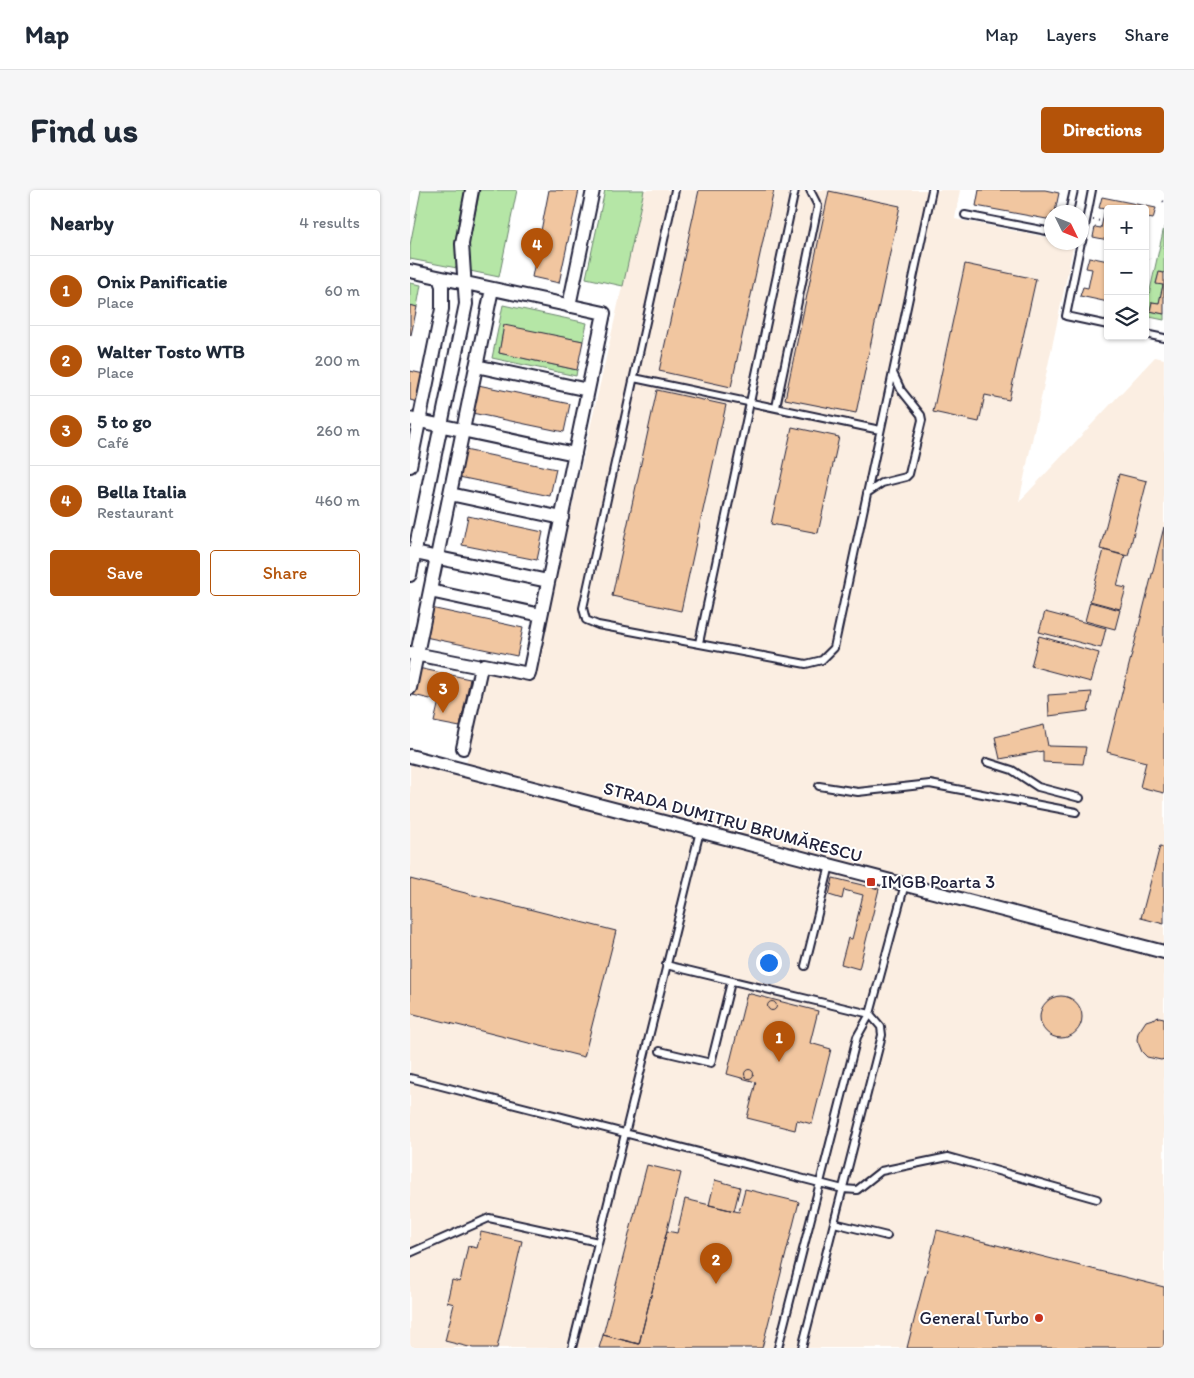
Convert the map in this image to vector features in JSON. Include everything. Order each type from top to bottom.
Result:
[{"type":"street","points":[[410,575],[412,553],[466,304],[462,244],[472,190]]},
{"type":"street","points":[[570,306],[593,190]]},
{"type":"street","points":[[410,271],[604,313],[529,674],[413,654]]},
{"type":"street","points":[[410,466],[415,420],[442,309],[442,286],[439,278]]},
{"type":"street","points":[[410,688],[413,654],[430,591],[492,289]]},
{"type":"street","points":[[476,366],[588,390]]},
{"type":"street","points":[[415,420],[575,454]]},
{"type":"street","points":[[450,494],[562,518]]},
{"type":"street","points":[[412,553],[548,581]]},
{"type":"street","points":[[430,591],[542,615]]},
{"type":"street","points":[[463,748],[481,667]]},
{"type":"street","name":"STRADA DUMITRU BRUMĂRESCU","points":[[410,756],[1164,952]]},
{"type":"lane","points":[[675,190],[583,608],[586,620],[598,625],[806,664],[822,660],[834,648],[932,190]]},
{"type":"lane","points":[[699,643],[795,190]]},
{"type":"lane","points":[[776,407],[818,206],[810,190]]},
{"type":"lane","points":[[1071,205],[1074,190]]},
{"type":"lane","points":[[1089,205],[1092,190]]},
{"type":"lane","points":[[965,215],[1044,230]]},
{"type":"lane","points":[[1079,250],[1066,316],[1104,324]]},
{"type":"lane","points":[[1149,335],[1164,338]]},
{"type":"lane","points":[[867,493],[878,485],[909,474],[922,426],[921,415],[901,390],[893,373]]},
{"type":"lane","points":[[634,378],[880,430]]},
{"type":"lane","points":[[987,762],[1012,770],[1038,787],[1080,798]]},
{"type":"lane","points":[[818,786],[858,792],[914,784],[930,784],[1076,812]]},
{"type":"lane","points":[[572,1348],[700,831]]},
{"type":"lane","points":[[804,966],[830,865]]},
{"type":"lane","points":[[778,1348],[857,1037],[870,1014],[904,884]]},
{"type":"lane","points":[[666,966],[870,1014],[881,1027],[882,1035],[802,1348]]},
{"type":"lane","points":[[660,1051],[711,1063],[731,982]]},
{"type":"lane","points":[[410,1078],[843,1189],[856,1190],[881,1171],[948,1157],[1097,1199]]},
{"type":"lane","points":[[410,1253],[489,1218],[598,1242]]},
{"type":"lane","points":[[834,1222],[887,1236]]},
{"type":"shaded area","points":[[644,190],[960,190],[955,219],[1044,237],[1044,250],[1073,250],[1019,502],[1155,357],[1164,359],[1164,1348],[410,1348],[410,764],[463,778],[487,671],[533,680]]},
{"type":"green space","points":[[421,190],[465,190],[455,241],[457,268],[410,259],[410,245]]},
{"type":"green space","points":[[480,190],[517,190],[499,277],[470,271],[468,247]]},
{"type":"green space","points":[[605,190],[644,190],[623,286],[586,278]]},
{"type":"green space","points":[[1164,227],[1164,273],[1159,273],[1156,283],[1163,285],[1159,303],[1152,302],[1150,311],[1164,314],[1164,320],[1149,317],[1149,295]]},
{"type":"green space","points":[[410,283],[421,285],[417,307],[410,305]]},
{"type":"green space","points":[[503,305],[587,323],[583,341],[504,326],[499,353],[577,370],[576,376],[492,358]]},
{"type":"building","points":[[549,190],[579,190],[559,283],[532,277]]},
{"type":"building","points":[[699,190],[774,190],[731,387],[659,371]]},
{"type":"building","points":[[979,190],[1045,190],[1059,193],[1056,205],[1044,205],[1044,219],[976,206]]},
{"type":"building","points":[[829,191],[900,206],[856,413],[785,399]]},
{"type":"building","points":[[1102,197],[1141,205],[1104,205],[1104,209],[1099,208]]},
{"type":"building","points":[[1149,207],[1156,208],[1153,219],[1149,218]]},
{"type":"building","points":[[1104,214],[1104,239],[1093,237],[1095,227],[1101,228]]},
{"type":"building","points":[[1089,257],[1104,260],[1104,301],[1080,296],[1083,287],[1088,288],[1092,269],[1086,268]]},
{"type":"building","points":[[965,264],[1036,279],[1009,400],[985,395],[979,422],[933,412]]},
{"type":"building","points":[[1159,272],[1164,273],[1164,314],[1150,311],[1152,302],[1159,303],[1163,285],[1156,284]]},
{"type":"building","points":[[410,305],[417,307],[411,335],[410,335]]},
{"type":"building","points":[[504,325],[583,341],[577,370],[499,353]]},
{"type":"building","points":[[410,371],[424,374],[418,402],[410,400]]},
{"type":"building","points":[[478,385],[570,404],[564,432],[472,413]]},
{"type":"building","points":[[657,390],[726,405],[681,611],[612,596]]},
{"type":"building","points":[[792,427],[839,437],[818,533],[771,524]]},
{"type":"building","points":[[465,450],[556,469],[550,496],[459,477]]},
{"type":"building","points":[[1119,474],[1147,481],[1128,556],[1100,549]]},
{"type":"building","points":[[468,516],[543,532],[537,560],[462,545]]},
{"type":"building","points":[[1164,527],[1164,793],[1140,787],[1146,762],[1107,752]]},
{"type":"building","points":[[1104,550],[1125,556],[1117,586],[1126,588],[1120,609],[1090,601]]},
{"type":"building","points":[[1090,602],[1120,610],[1115,629],[1085,621]]},
{"type":"building","points":[[431,608],[523,628],[517,656],[425,637]]},
{"type":"building","points":[[1045,612],[1106,628],[1101,648],[1039,632]]},
{"type":"building","points":[[1039,636],[1099,653],[1091,682],[1031,666]]},
{"type":"building","points":[[418,668],[470,679],[460,727],[434,722],[439,701],[413,695]]},
{"type":"building","points":[[1092,692],[1088,711],[1049,716],[1048,695]]},
{"type":"building","points":[[1044,725],[1048,746],[1086,747],[1083,764],[1043,762],[1043,751],[1000,759],[995,737]]},
{"type":"building","points":[[1160,846],[1164,847],[1164,924],[1141,918]]},
{"type":"building","points":[[833,878],[879,889],[859,969],[841,964],[848,938],[852,939],[863,895],[844,890],[842,899],[829,895]]},
{"type":"building","points":[[410,879],[616,931],[584,1057],[410,1013]]},
{"type":"building","points":[[747,993],[818,1011],[810,1043],[831,1049],[812,1124],[797,1120],[795,1130],[747,1118],[756,1082],[727,1074]]},
{"type":"building","points":[[1065,996],[1073,999],[1079,1005],[1082,1017],[1079,1029],[1073,1035],[1057,1038],[1049,1035],[1043,1029],[1040,1013],[1043,1005],[1049,999]]},
{"type":"building","points":[[772,1001],[777,1006],[772,1011],[767,1006]]},
{"type":"building","points":[[1159,1017],[1164,1018],[1164,1059],[1161,1060],[1147,1057],[1142,1052],[1137,1040],[1138,1033],[1146,1021]]},
{"type":"building","points":[[749,1069],[754,1074],[749,1079],[744,1074]]},
{"type":"building","points":[[647,1165],[681,1173],[639,1344],[603,1335]]},
{"type":"building","points":[[715,1180],[740,1187],[734,1211],[709,1205]]},
{"type":"building","points":[[745,1189],[799,1202],[762,1348],[599,1348],[603,1335],[639,1344],[667,1231],[677,1233],[685,1199],[739,1212]]},
{"type":"building","name":"General Turbo","points":[[937,1230],[1164,1287],[1164,1348],[907,1348]]},
{"type":"building","points":[[481,1232],[522,1241],[497,1348],[473,1348],[445,1341],[454,1304],[447,1302],[452,1280],[460,1282],[468,1246],[477,1248]]},
{"type":"place","name":"Bella Italia","points":[[537,269]]},
{"type":"place","name":"5 to go","points":[[443,713]]},
{"type":"place","name":"IMGB Poarta 3","points":[[871,882]]},
{"type":"place","name":"Onix Panificatie","points":[[779,1062]]},
{"type":"place","name":"Walter Tosto WTB","points":[[716,1284]]},
{"type":"place","name":"General Turbo","points":[[1039,1318]]}]
